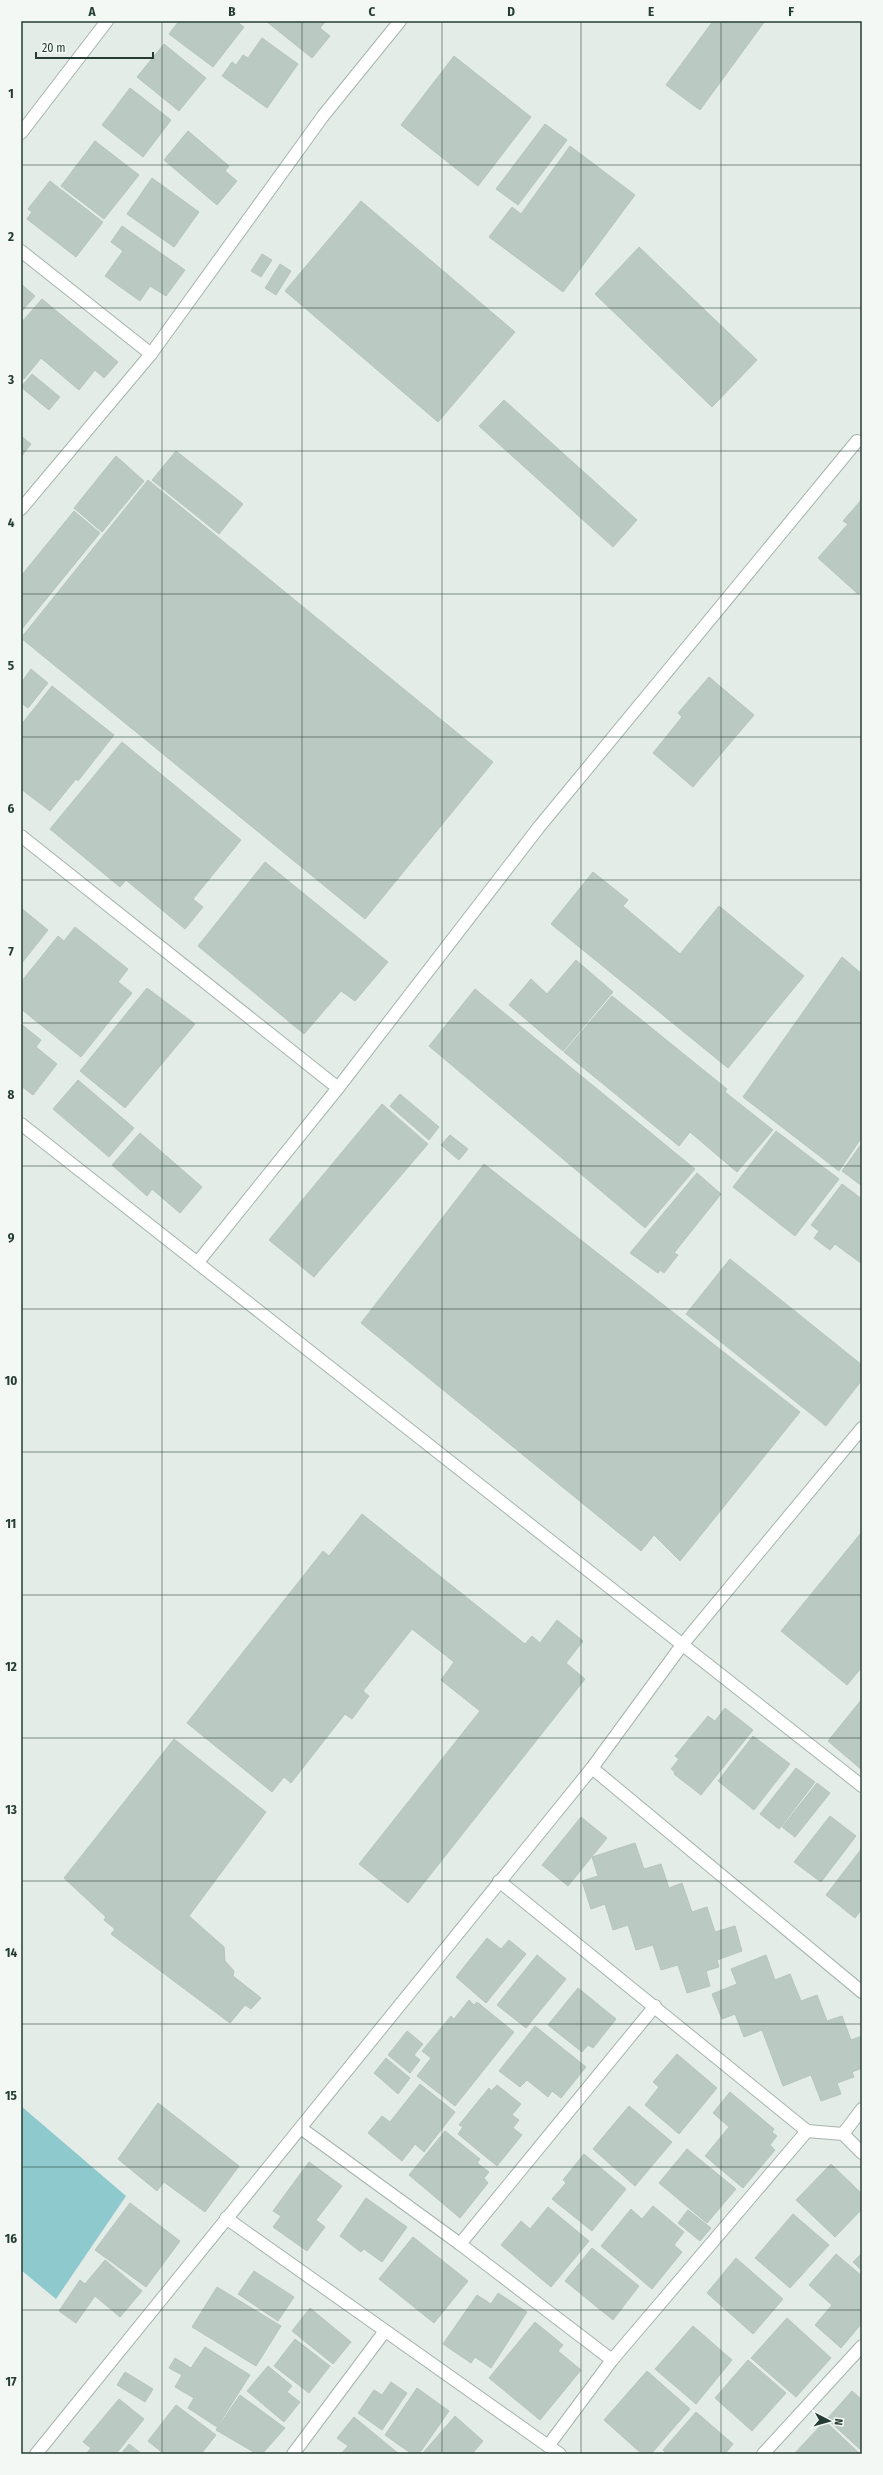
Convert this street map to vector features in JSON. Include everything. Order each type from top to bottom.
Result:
[{"type":"street","points":[[21,133],[107,21]]},
{"type":"street","points":[[21,509],[151,354],[323,116],[400,21]]},
{"type":"street","points":[[21,252],[151,354]]},
{"type":"street","points":[[198,1262],[338,1088],[539,827],[857,441]]},
{"type":"street","points":[[21,836],[338,1088]]},
{"type":"street","points":[[21,1124],[862,1786]]},
{"type":"street","points":[[36,2454],[226,2218],[302,2129],[498,1881],[592,1768],[682,1645],[862,1428]]},
{"type":"street","points":[[592,1768],[862,1992]]},
{"type":"street","points":[[498,1881],[807,2130],[843,2134],[862,2153]]},
{"type":"street","points":[[460,2244],[655,2006]]},
{"type":"street","points":[[843,2134],[862,2108]]},
{"type":"street","points":[[302,2129],[460,2244],[612,2360]]},
{"type":"street","points":[[548,2446],[612,2360],[807,2130]]},
{"type":"street","points":[[226,2218],[560,2454]]},
{"type":"street","points":[[293,2454],[384,2331]]},
{"type":"street","points":[[763,2454],[862,2346]]},
{"type":"water","points":[[21,2106],[126,2196],[56,2299],[21,2270]]},
{"type":"building","points":[[179,21],[236,21],[244,27],[213,67],[169,34]]},
{"type":"building","points":[[266,21],[326,21],[320,28],[330,36],[312,58]]},
{"type":"building","points":[[713,21],[765,21],[700,110],[666,85]]},
{"type":"building","points":[[262,38],[298,64],[267,108],[222,76],[232,62],[236,65],[243,55],[248,58]]},
{"type":"building","points":[[164,44],[206,78],[179,111],[137,77]]},
{"type":"building","points":[[454,56],[531,117],[478,186],[401,125]]},
{"type":"building","points":[[130,88],[171,120],[143,157],[102,125]]},
{"type":"building","points":[[545,124],[567,140],[518,205],[496,189]]},
{"type":"building","points":[[188,131],[229,166],[225,171],[237,181],[217,205],[164,160]]},
{"type":"building","points":[[95,141],[139,175],[104,219],[61,186]]},
{"type":"building","points":[[570,146],[635,195],[563,292],[489,237],[512,207],[521,214]]},
{"type":"building","points":[[152,178],[199,212],[174,247],[127,214]]},
{"type":"building","points":[[50,181],[103,222],[76,257],[27,219],[32,212],[28,209]]},
{"type":"building","points":[[361,201],[515,332],[438,422],[285,291]]},
{"type":"building","points":[[122,226],[185,270],[166,296],[150,286],[140,301],[105,276],[123,251],[111,242]]},
{"type":"building","points":[[639,247],[757,360],[712,407],[595,294]]},
{"type":"building","points":[[262,254],[272,260],[261,277],[251,271]]},
{"type":"building","points":[[280,264],[291,271],[276,295],[265,288]]},
{"type":"building","points":[[21,284],[35,296],[21,312]]},
{"type":"building","points":[[42,299],[118,362],[104,378],[95,370],[79,390],[41,358],[24,379],[21,377],[21,323]]},
{"type":"building","points":[[32,374],[60,397],[49,410],[21,387]]},
{"type":"building","points":[[504,400],[637,520],[613,547],[479,426]]},
{"type":"building","points":[[21,436],[31,444],[21,457]]},
{"type":"building","points":[[176,451],[243,504],[219,534],[152,480]]},
{"type":"building","points":[[116,456],[144,481],[102,532],[74,508]]},
{"type":"building","points":[[148,480],[493,762],[365,919],[21,638]]},
{"type":"building","points":[[862,499],[862,590],[858,594],[818,558],[848,524],[843,521]]},
{"type":"building","points":[[74,511],[100,533],[21,630],[21,576]]},
{"type":"building","points":[[31,669],[48,683],[28,708],[21,703],[21,683]]},
{"type":"building","points":[[709,677],[754,715],[693,787],[653,753],[682,717],[678,713]]},
{"type":"building","points":[[52,686],[114,735],[78,781],[76,779],[50,811],[21,789],[21,725]]},
{"type":"building","points":[[122,742],[241,840],[193,899],[203,907],[185,929],[126,880],[120,887],[50,829]]},
{"type":"building","points":[[265,862],[388,962],[355,1001],[341,991],[304,1034],[198,946]]},
{"type":"building","points":[[593,872],[628,900],[623,906],[680,954],[719,906],[804,976],[728,1068],[551,924]]},
{"type":"building","points":[[21,908],[48,930],[21,964]]},
{"type":"building","points":[[75,927],[128,969],[118,982],[132,993],[81,1057],[21,1009],[21,982],[58,936],[64,941]]},
{"type":"building","points":[[842,957],[862,974],[862,1137],[839,1171],[743,1097]]},
{"type":"building","points":[[576,960],[613,992],[563,1051],[509,1005],[531,979],[547,994]]},
{"type":"building","points":[[147,988],[195,1024],[125,1108],[80,1071]]},
{"type":"building","points":[[475,989],[695,1169],[645,1228],[429,1046]]},
{"type":"building","points":[[612,996],[727,1089],[725,1092],[773,1130],[737,1172],[690,1132],[679,1146],[564,1052]]},
{"type":"building","points":[[21,1024],[41,1040],[36,1047],[57,1064],[33,1095],[21,1086]]},
{"type":"building","points":[[78,1080],[134,1128],[109,1157],[53,1109]]},
{"type":"building","points":[[400,1094],[439,1127],[429,1140],[390,1106]]},
{"type":"building","points":[[382,1104],[428,1144],[314,1277],[269,1240]]},
{"type":"building","points":[[776,1131],[839,1179],[795,1236],[733,1187]]},
{"type":"building","points":[[140,1133],[202,1187],[180,1213],[152,1189],[147,1196],[112,1165]]},
{"type":"building","points":[[450,1135],[468,1149],[459,1160],[441,1145]]},
{"type":"building","points":[[862,1143],[862,1186],[842,1171]]},
{"type":"building","points":[[484,1164],[800,1412],[680,1561],[654,1535],[641,1551],[361,1323]]},
{"type":"building","points":[[697,1173],[721,1194],[674,1253],[678,1255],[664,1273],[660,1270],[658,1273],[630,1253]]},
{"type":"building","points":[[842,1184],[862,1199],[862,1264],[835,1244],[830,1250],[814,1238],[819,1231],[811,1225]]},
{"type":"building","points":[[730,1259],[862,1365],[862,1380],[826,1426],[686,1314]]},
{"type":"building","points":[[362,1514],[525,1644],[532,1636],[540,1643],[557,1620],[583,1641],[566,1663],[585,1679],[408,1903],[359,1864],[480,1711],[441,1680],[454,1662],[412,1629],[363,1691],[369,1696],[352,1719],[345,1714],[291,1783],[284,1777],[272,1792],[187,1723],[323,1551],[329,1556]]},
{"type":"building","points":[[861,1533],[862,1667],[847,1685],[781,1631]]},
{"type":"building","points":[[862,1699],[862,1770],[828,1741]]},
{"type":"building","points":[[725,1708],[753,1730],[701,1795],[674,1774],[675,1772],[671,1769],[679,1759],[675,1756],[708,1716],[715,1721]]},
{"type":"building","points":[[753,1736],[790,1764],[754,1810],[718,1781]]},
{"type":"building","points":[[174,1739],[266,1812],[189,1916],[224,1947],[225,1961],[234,1971],[233,1976],[261,1998],[251,2009],[245,2005],[230,2023],[111,1934],[115,1929],[104,1920],[106,1917],[64,1878]]},
{"type":"building","points":[[796,1768],[815,1782],[779,1829],[760,1814]]},
{"type":"building","points":[[817,1783],[830,1793],[795,1837],[782,1827]]},
{"type":"building","points":[[830,1816],[856,1836],[821,1882],[794,1862]]},
{"type":"building","points":[[581,1817],[607,1838],[568,1886],[542,1865]]},
{"type":"building","points":[[635,1843],[644,1869],[661,1864],[669,1888],[682,1883],[692,1912],[707,1907],[715,1932],[735,1926],[742,1951],[717,1960],[719,1967],[706,1971],[710,1986],[687,1993],[678,1965],[661,1970],[653,1945],[636,1950],[628,1925],[613,1930],[605,1904],[591,1909],[582,1881],[598,1876],[592,1857]]},
{"type":"building","points":[[862,1848],[862,1909],[855,1918],[826,1895]]},
{"type":"building","points":[[487,1938],[501,1949],[509,1940],[526,1954],[486,2003],[456,1977]]},
{"type":"building","points":[[537,1955],[566,1979],[526,2028],[497,2005]]},
{"type":"building","points":[[766,1955],[775,1980],[790,1974],[801,2001],[817,1995],[827,2021],[842,2016],[851,2040],[862,2036],[862,2068],[852,2072],[854,2077],[837,2083],[841,2094],[821,2101],[811,2075],[783,2086],[762,2030],[744,2037],[735,2014],[722,2019],[712,1994],[737,1984],[731,1969]]},
{"type":"building","points":[[578,1988],[616,2019],[593,2048],[588,2045],[582,2052],[548,2025]]},
{"type":"building","points":[[469,2000],[474,2005],[477,2002],[514,2032],[455,2106],[417,2076],[431,2058],[422,2051],[451,2016],[454,2019]]},
{"type":"building","points":[[535,2026],[586,2067],[561,2098],[552,2091],[548,2097],[527,2080],[520,2087],[499,2071]]},
{"type":"building","points":[[407,2031],[423,2044],[414,2055],[420,2060],[410,2073],[388,2055]]},
{"type":"building","points":[[677,2054],[717,2088],[679,2134],[645,2105],[659,2087],[653,2082]]},
{"type":"building","points":[[386,2058],[410,2078],[398,2094],[374,2073]]},
{"type":"building","points":[[420,2084],[455,2112],[424,2152],[415,2144],[402,2161],[368,2133],[382,2116],[390,2122]]},
{"type":"building","points":[[497,2085],[521,2104],[512,2115],[519,2120],[513,2128],[522,2135],[497,2166],[458,2134],[463,2127],[459,2125],[489,2088],[491,2091]]},
{"type":"building","points":[[730,2092],[774,2129],[772,2132],[777,2136],[770,2145],[775,2150],[743,2188],[705,2156],[729,2127],[713,2113]]},
{"type":"building","points":[[158,2103],[239,2166],[205,2212],[164,2182],[157,2191],[118,2159]]},
{"type":"building","points":[[629,2106],[672,2142],[635,2186],[593,2149]]},
{"type":"building","points":[[445,2131],[480,2159],[477,2163],[489,2172],[484,2178],[488,2183],[460,2218],[409,2175]]},
{"type":"building","points":[[687,2149],[736,2189],[707,2223],[659,2183]]},
{"type":"building","points":[[584,2154],[626,2189],[592,2231],[552,2199],[566,2183],[563,2180]]},
{"type":"building","points":[[309,2162],[342,2186],[316,2220],[325,2227],[307,2251],[273,2227],[281,2216],[273,2211]]},
{"type":"building","points":[[831,2164],[862,2194],[862,2209],[835,2237],[796,2200]]},
{"type":"building","points":[[366,2198],[407,2227],[382,2262],[364,2249],[361,2252],[340,2236]]},
{"type":"building","points":[[130,2203],[180,2241],[146,2287],[95,2250]]},
{"type":"building","points":[[653,2206],[684,2232],[674,2245],[682,2252],[652,2289],[601,2246],[631,2209],[642,2219]]},
{"type":"building","points":[[548,2207],[589,2241],[551,2287],[501,2245],[521,2221],[530,2229]]},
{"type":"building","points":[[688,2210],[711,2228],[700,2241],[678,2223]]},
{"type":"building","points":[[793,2214],[829,2245],[790,2288],[755,2258]]},
{"type":"building","points":[[413,2237],[468,2281],[434,2323],[379,2279]]},
{"type":"building","points":[[592,2248],[639,2286],[613,2320],[565,2281]]},
{"type":"building","points":[[862,2253],[862,2271],[853,2262]]},
{"type":"building","points":[[836,2254],[862,2276],[862,2323],[841,2348],[815,2325],[832,2305],[809,2285]]},
{"type":"building","points":[[736,2258],[783,2299],[753,2334],[707,2293]]},
{"type":"building","points":[[105,2260],[142,2291],[120,2317],[95,2296],[76,2323],[59,2311],[80,2280],[85,2284]]},
{"type":"building","points":[[254,2271],[294,2297],[278,2321],[238,2294]]},
{"type":"building","points":[[217,2287],[281,2326],[256,2366],[192,2327]]},
{"type":"building","points":[[498,2293],[527,2312],[491,2368],[475,2357],[471,2363],[443,2344],[477,2295],[491,2304]]},
{"type":"building","points":[[310,2308],[351,2342],[333,2364],[292,2331]]},
{"type":"building","points":[[787,2318],[831,2358],[796,2397],[751,2358]]},
{"type":"building","points":[[535,2322],[563,2345],[558,2351],[581,2370],[540,2420],[489,2378]]},
{"type":"building","points":[[693,2326],[732,2360],[696,2404],[655,2369]]},
{"type":"building","points":[[295,2339],[330,2366],[309,2393],[274,2366]]},
{"type":"building","points":[[205,2347],[250,2375],[217,2427],[188,2408],[194,2398],[175,2387],[182,2375],[169,2368],[175,2358],[191,2368]]},
{"type":"building","points":[[748,2360],[786,2393],[752,2431],[715,2398]]},
{"type":"building","points":[[268,2366],[292,2386],[287,2392],[300,2402],[284,2422],[247,2391]]},
{"type":"building","points":[[647,2371],[690,2409],[651,2454],[642,2454],[604,2420]]},
{"type":"building","points":[[125,2372],[153,2389],[145,2402],[117,2385]]},
{"type":"building","points":[[391,2382],[407,2393],[382,2430],[358,2413],[374,2390],[382,2395]]},
{"type":"building","points":[[417,2388],[449,2411],[419,2454],[412,2454],[385,2435]]},
{"type":"building","points":[[852,2391],[862,2400],[862,2451],[827,2419]]},
{"type":"building","points":[[240,2395],[285,2428],[262,2454],[257,2454],[216,2430]]},
{"type":"building","points":[[119,2399],[144,2419],[116,2454],[86,2454],[91,2448],[83,2442]]},
{"type":"building","points":[[176,2405],[216,2435],[201,2454],[164,2454],[148,2441]]},
{"type":"building","points":[[696,2412],[733,2444],[725,2454],[667,2454],[663,2450]]},
{"type":"building","points":[[455,2416],[483,2441],[472,2454],[422,2454]]},
{"type":"building","points":[[354,2417],[399,2454],[341,2454],[348,2446],[337,2438]]},
{"type":"building","points":[[825,2421],[860,2454],[794,2454]]},
{"type":"building","points":[[129,2444],[142,2454],[121,2454]]}]
